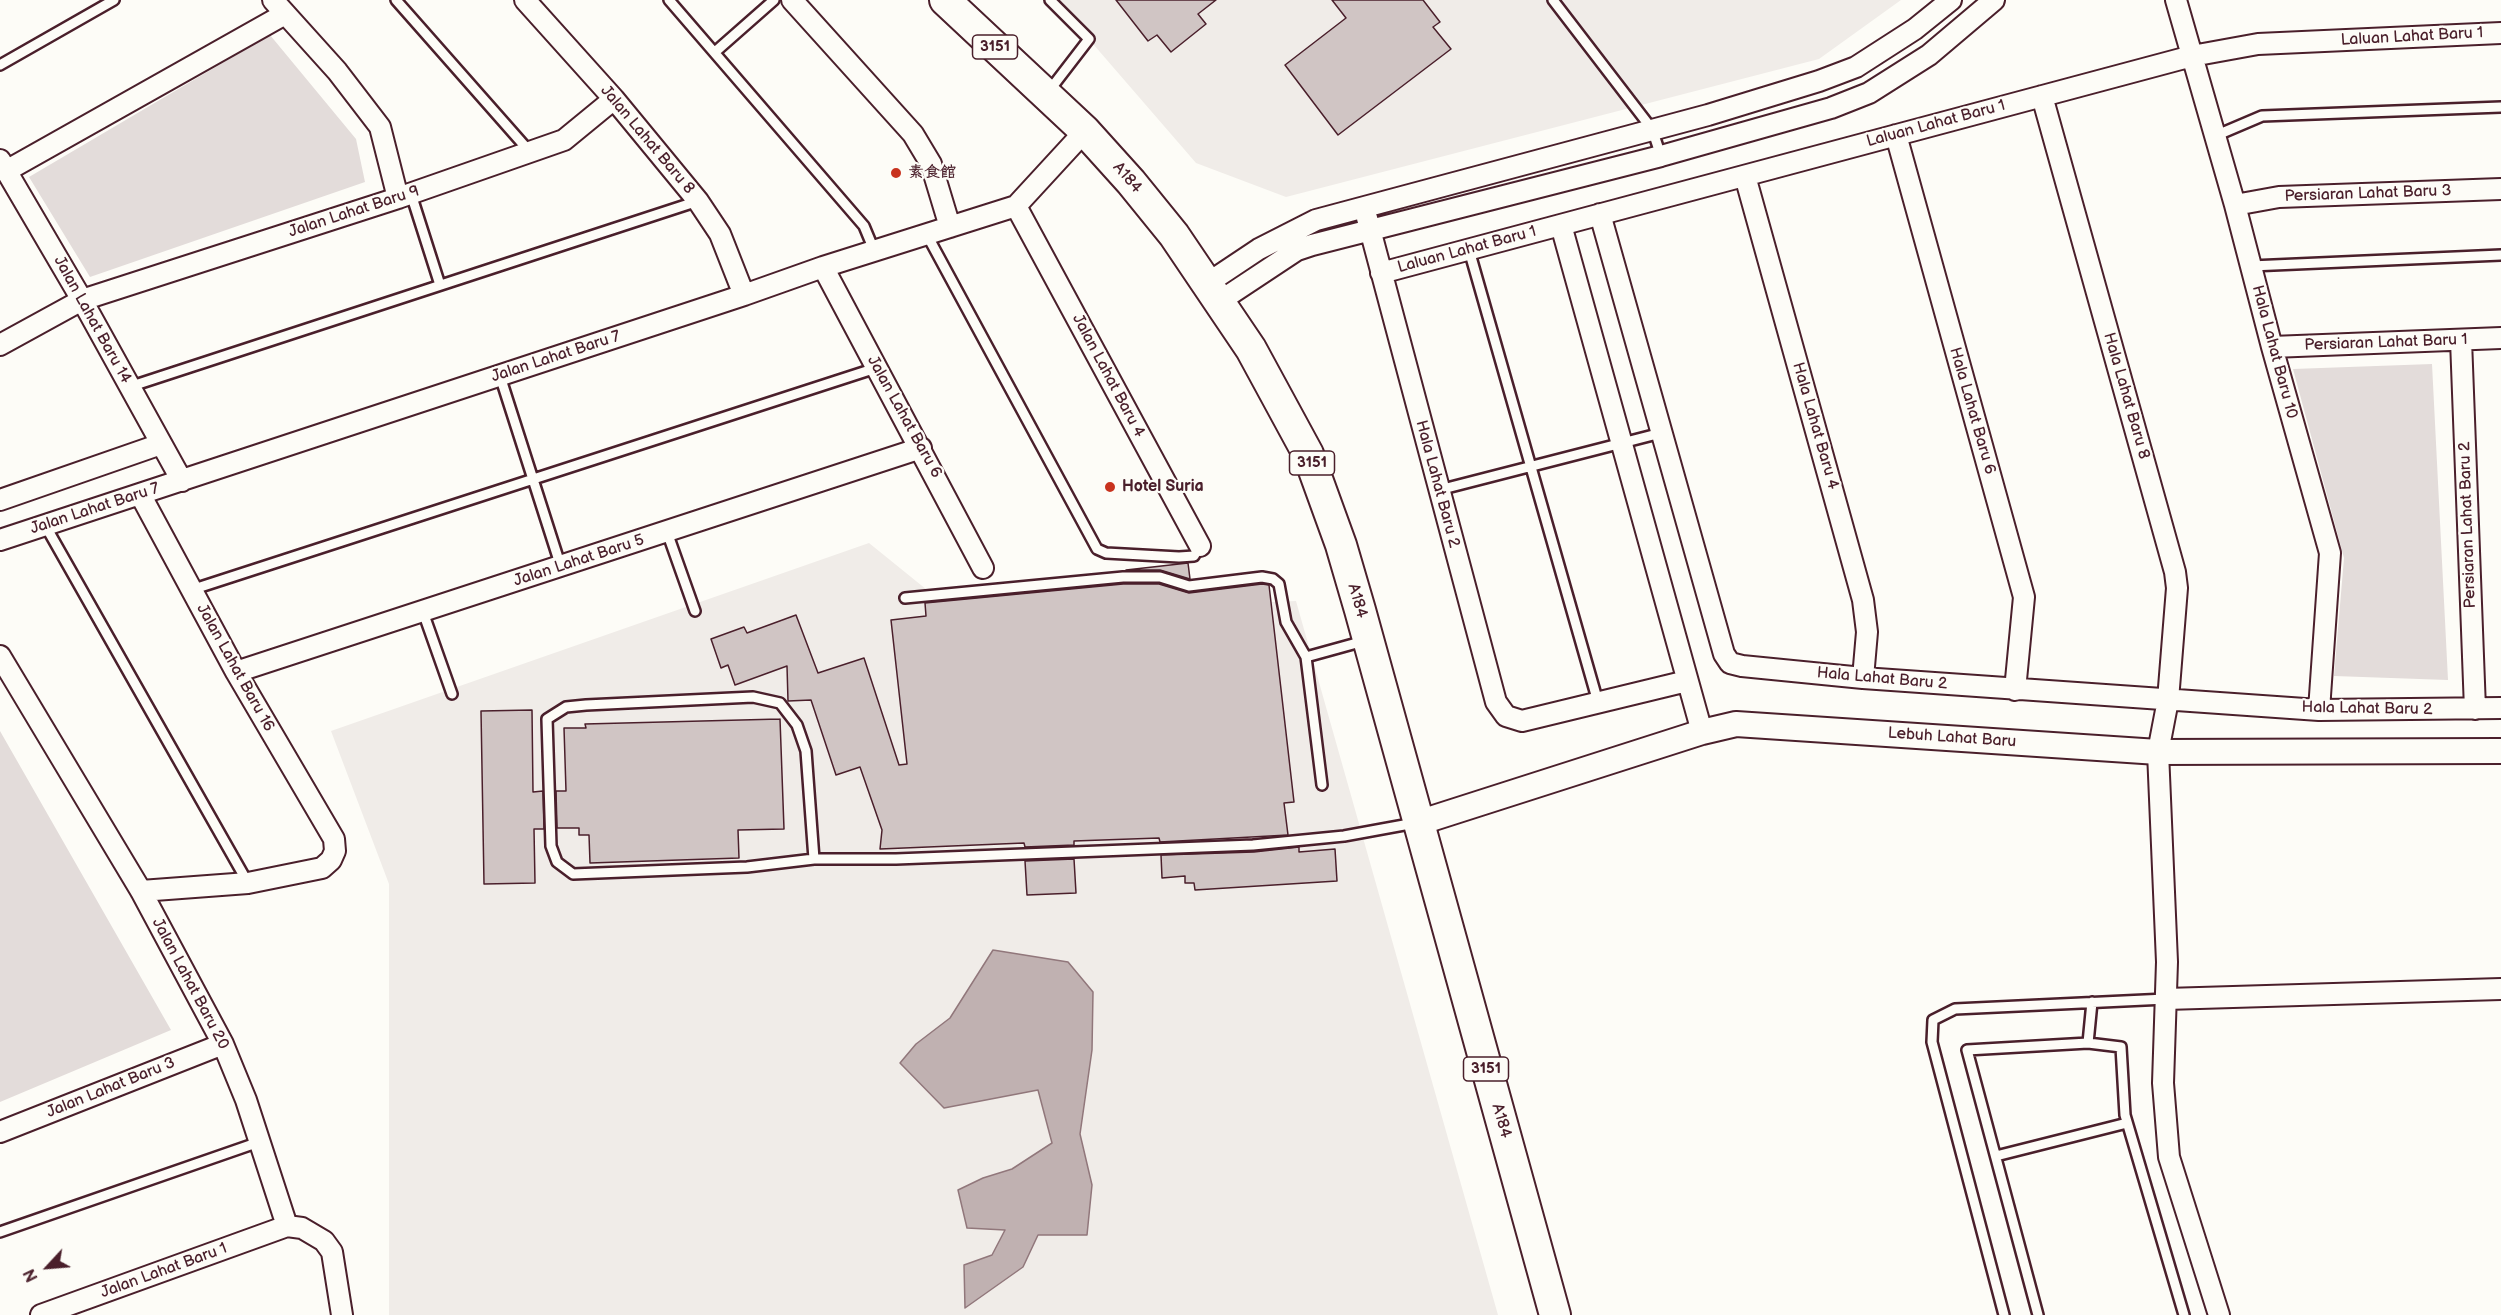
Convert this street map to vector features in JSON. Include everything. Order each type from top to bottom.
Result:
[{"type":"main road","name":"A184","points":[[945,0],[1085,131],[1160,217],[1214,292],[1251,349],[1308,454],[1341,545],[1555,1315]]},
{"type":"street","name":"Jalan Lahat Baru 8","points":[[525,0],[614,99],[698,201],[720,234],[744,295]]},
{"type":"street","points":[[792,0],[914,134],[931,164],[950,227]]},
{"type":"street","points":[[1214,292],[1259,249],[1316,220],[1775,95],[1856,67],[1915,29],[1951,0]]},
{"type":"street","points":[[1214,292],[1297,250],[1661,156],[1831,108],[1869,93],[1929,55],[1994,0]]},
{"type":"street","name":"Hala Lahat Baru 10","points":[[2176,0],[2330,554],[2319,710]]},
{"type":"street","points":[[3,166],[279,7],[337,71],[380,127],[404,196]]},
{"type":"street","name":"Laluan Lahat Baru 1","points":[[1381,273],[2192,56],[2258,44],[2501,33]]},
{"type":"street","name":"Hala Lahat Baru 8","points":[[2042,96],[2175,572],[2177,588],[2168,700],[2158,752],[2168,962],[2163,1083],[2169,1157],[2219,1315]]},
{"type":"street","name":"Jalan Lahat Baru 9","points":[[0,345],[82,300],[404,196],[564,140],[614,99]]},
{"type":"street","name":"Jalan Lahat Baru 7","points":[[0,540],[500,376],[874,250],[1016,206],[1085,131]]},
{"type":"street","name":"Hala Lahat Baru 6","points":[[1896,135],[2024,597],[2015,690]]},
{"type":"street","name":"Jalan Lahat Baru 14","points":[[3,166],[82,300],[182,481]]},
{"type":"street","name":"Hala Lahat Baru 4","points":[[1745,176],[1863,600],[1867,632],[1863,678]]},
{"type":"street","name":"Persiaran Lahat Baru 3","points":[[2235,206],[2279,197],[2501,189]]},
{"type":"street","name":"Jalan Lahat Baru 4","points":[[1016,206],[1200,546]]},
{"type":"street","name":"Hala Lahat Baru 2","points":[[1365,207],[1496,702],[1506,716],[1521,721],[1687,681]]},
{"type":"street","name":"Hala Lahat Baru 2","points":[[1600,214],[1724,654],[1730,663],[1863,678],[2319,710],[2501,708]]},
{"type":"street","points":[[1561,225],[1702,732]]},
{"type":"street","name":"Jalan Lahat Baru 6","points":[[823,267],[983,568]]},
{"type":"street","name":"Persiaran Lahat Baru 1","points":[[2272,347],[2501,339]]},
{"type":"street","name":"Persiaran Lahat Baru 2","points":[[2461,340],[2475,709]]},
{"type":"street","points":[[0,500],[161,444]]},
{"type":"street","name":"Jalan Lahat Baru 5","points":[[236,672],[921,448]]},
{"type":"street","name":"Jalan Lahat Baru 16","points":[[140,494],[236,672],[334,839],[335,851],[331,860],[322,868],[248,883]]},
{"type":"street","name":"Jalan Lahat Baru 20","points":[[0,656],[141,891],[223,1044],[246,1100],[287,1226]]},
{"type":"street","name":"Lebuh Lahat Baru","points":[[1418,823],[1702,732],[1736,724],[2158,752],[2501,751]]},
{"type":"street","points":[[141,891],[248,883]]},
{"type":"street","points":[[2166,999],[2501,989]]},
{"type":"street","name":"Jalan Lahat Baru 3","points":[[0,1132],[223,1044]]},
{"type":"street","points":[[287,1226],[302,1228],[324,1240],[332,1252],[342,1315]]},
{"type":"street","name":"Jalan Lahat Baru 1","points":[[41,1315],[287,1226]]},
{"type":"lane","points":[[0,65],[114,0]]},
{"type":"lane","points":[[396,0],[530,152]]},
{"type":"lane","points":[[669,0],[864,226],[874,250]]},
{"type":"lane","points":[[715,52],[774,0]]},
{"type":"lane","points":[[1046,94],[1089,39],[1050,0]]},
{"type":"lane","points":[[1557,1],[1652,129],[1661,156]]},
{"type":"lane","points":[[2215,136],[2262,116],[2501,107]]},
{"type":"lane","points":[[404,196],[440,285]]},
{"type":"lane","points":[[129,387],[698,201]]},
{"type":"lane","points":[[927,235],[1097,549],[1106,553],[1179,557],[1194,556],[1200,546]]},
{"type":"lane","points":[[1469,250],[1598,702]]},
{"type":"lane","points":[[2251,266],[2501,255]]},
{"type":"lane","points":[[191,590],[876,368]]},
{"type":"lane","points":[[500,376],[561,567]]},
{"type":"lane","points":[[1439,490],[1662,433]]},
{"type":"lane","points":[[45,525],[248,883]]},
{"type":"lane","points":[[667,532],[695,611]]},
{"type":"lane","points":[[905,597],[1123,577],[1161,577],[1189,586],[1262,577],[1279,584],[1286,622],[1305,657],[1322,785]]},
{"type":"lane","points":[[423,612],[452,694]]},
{"type":"lane","points":[[1305,657],[1368,640]]},
{"type":"lane","points":[[814,858],[806,751],[797,725],[780,703],[753,697],[586,705],[566,707],[547,719],[551,846],[557,862],[573,874],[747,867],[814,858],[896,859],[1253,845],[1344,836],[1418,823]]},
{"type":"lane","points":[[2004,1315],[1932,1042],[1933,1020],[1955,1009],[2166,999]]},
{"type":"lane","points":[[2088,1043],[2092,1002]]},
{"type":"lane","points":[[2038,1315],[1967,1050],[2088,1043],[2121,1047],[2127,1123],[2184,1315]]},
{"type":"lane","points":[[1996,1156],[2127,1123]]},
{"type":"lane","points":[[0,1232],[259,1142]]},
{"type":"shaded area","points":[[1055,0],[1901,0],[1819,59],[1286,197],[1196,163]]},
{"type":"shaded area","points":[[270,35],[356,139],[365,182],[90,277],[29,177]]},
{"type":"shaded area","points":[[2432,364],[2448,680],[2334,676],[2344,558],[2293,369]]},
{"type":"shaded area","points":[[869,543],[958,615],[1296,601],[1498,1315],[389,1315],[389,884],[331,731]]},
{"type":"shaded area","points":[[0,731],[171,1030],[0,1102]]},
{"type":"shaded area","points":[[993,950],[1068,962],[1093,992],[1092,1050],[1080,1134],[1092,1185],[1087,1235],[1038,1235],[1023,1267],[965,1308],[964,1265],[992,1255],[1005,1230],[967,1228],[958,1190],[983,1178],[1012,1169],[1052,1143],[1038,1090],[944,1108],[900,1063],[916,1044],[950,1018]]},
{"type":"building","points":[[1116,0],[1216,0],[1198,14],[1206,24],[1171,52],[1157,35],[1148,41]]},
{"type":"building","points":[[1332,0],[1423,0],[1440,22],[1433,27],[1451,49],[1338,135],[1285,65],[1346,18]]},
{"type":"building","points":[[1188,563],[1190,579],[1160,570],[1126,570]]},
{"type":"building","points":[[1123,584],[1159,584],[1189,593],[1269,585],[1294,802],[1284,803],[1288,835],[1160,842],[1159,838],[1074,841],[1074,845],[1025,847],[1024,843],[880,849],[882,830],[860,767],[836,775],[811,700],[788,701],[787,666],[735,685],[728,665],[721,668],[711,639],[744,627],[747,633],[796,615],[818,673],[864,658],[899,765],[907,764],[891,620],[926,616],[925,603]]},
{"type":"building","points":[[532,710],[533,792],[543,791],[544,829],[534,829],[535,883],[484,884],[481,711]]},
{"type":"building","points":[[780,719],[784,829],[738,830],[739,858],[590,863],[589,835],[579,835],[579,828],[557,828],[556,791],[566,791],[564,728],[586,728],[585,724]]},
{"type":"building","points":[[1299,847],[1299,852],[1335,849],[1337,881],[1195,890],[1194,883],[1185,883],[1185,876],[1162,878],[1161,855],[1254,852]]},
{"type":"building","points":[[1074,859],[1076,893],[1027,895],[1025,861]]},
{"type":"place","name":"素食館","points":[[896,173]]},
{"type":"place","name":"Hotel Suria","points":[[1110,487]]}]
